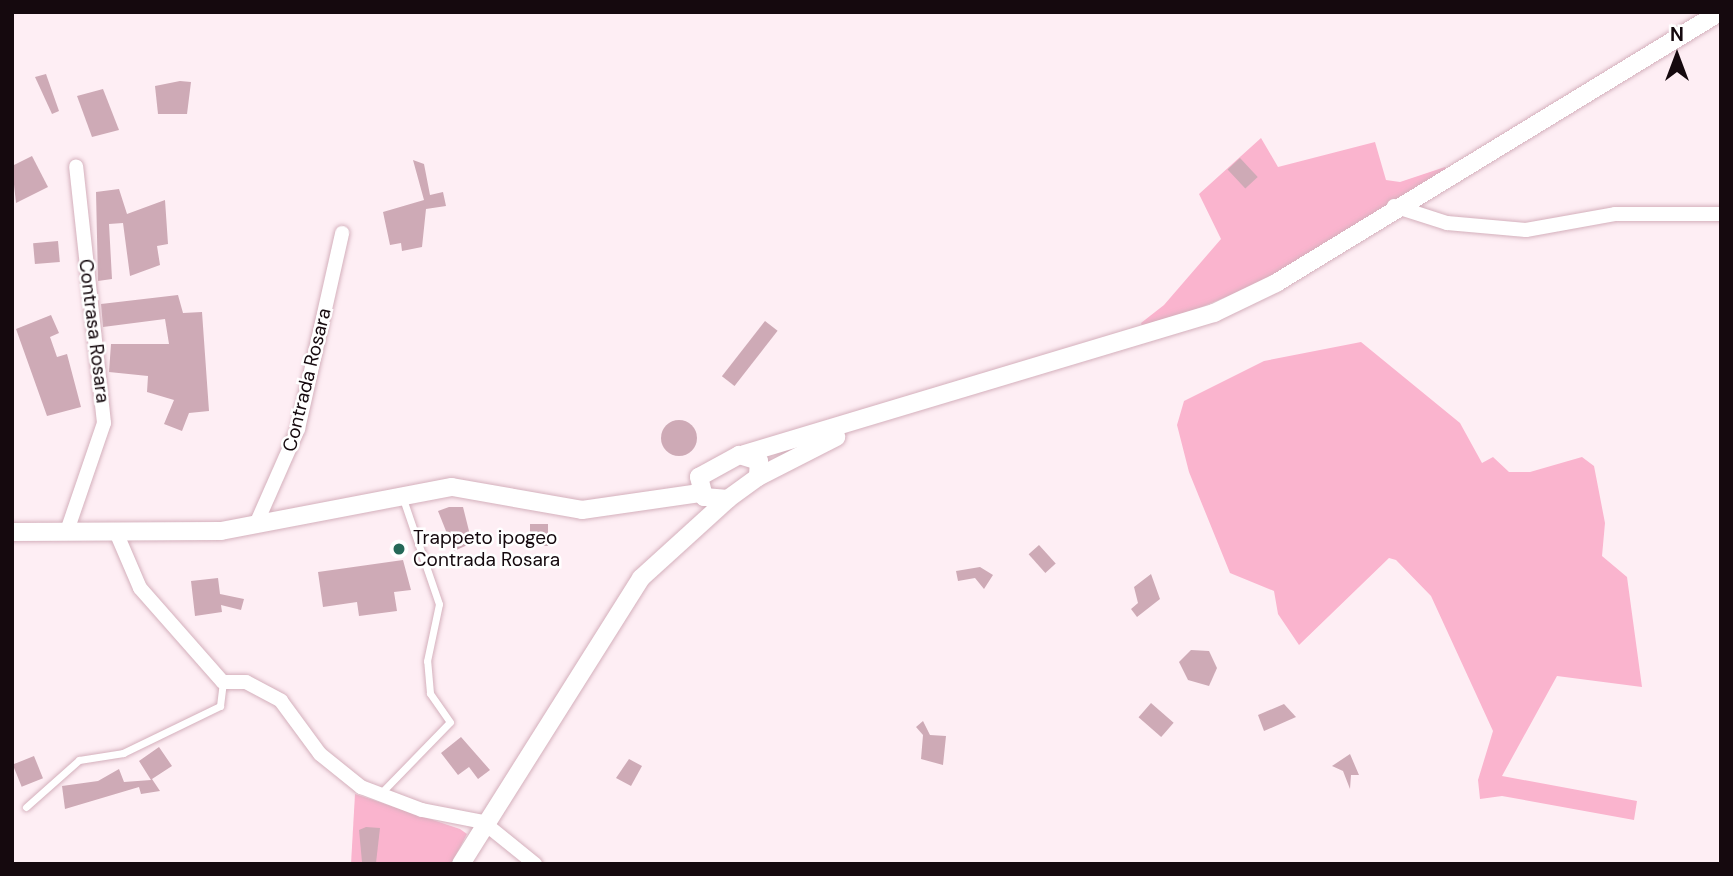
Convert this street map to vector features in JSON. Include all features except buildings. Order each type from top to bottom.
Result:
[{"type":"street","points":[[12,532],[210,531],[402,495],[484,488],[582,510],[663,498],[701,489],[744,454],[867,421],[1214,313],[1324,254],[1394,206],[1720,12]]},
{"type":"street","name":"Contrasa Rosara","points":[[67,531],[104,423],[76,167]]},
{"type":"street","points":[[1394,206],[1447,223],[1526,230],[1615,214],[1721,214]]},
{"type":"street","name":"Contrada Rosara","points":[[257,522],[298,429],[342,233]]},
{"type":"street","points":[[461,864],[483,822],[641,578],[682,537],[758,477],[867,421]]},
{"type":"street","points":[[744,454],[760,461],[758,477]]},
{"type":"street","points":[[701,489],[728,499]]},
{"type":"street","points":[[682,537],[701,489]]},
{"type":"street","points":[[116,532],[140,588],[223,682],[246,682],[281,701],[320,754],[380,794],[483,822],[535,864]]},
{"type":"lane","points":[[380,794],[450,722],[429,693],[427,661],[439,604],[402,495]]},
{"type":"lane","points":[[26,807],[79,760],[123,752],[220,706],[223,682]]},
{"type":"shaded area","points":[[1261,138],[1278,167],[1375,142],[1386,180],[1400,182],[1445,167],[1449,172],[1281,274],[1144,331],[1141,323],[1164,305],[1221,239],[1199,194]]},
{"type":"shaded area","points":[[1361,342],[1460,423],[1482,463],[1493,457],[1509,472],[1530,472],[1582,457],[1594,466],[1605,523],[1602,556],[1627,577],[1642,687],[1557,676],[1502,776],[1637,801],[1634,820],[1502,796],[1480,799],[1478,780],[1493,731],[1431,596],[1396,560],[1389,558],[1299,645],[1278,614],[1274,591],[1230,573],[1189,472],[1177,425],[1184,401],[1264,361]]},
{"type":"shaded area","points":[[355,794],[460,829],[467,834],[451,864],[351,864]]},
{"type":"place","name":"Trappeto ipogeo Contrada Rosara","points":[[399,549]]}]
